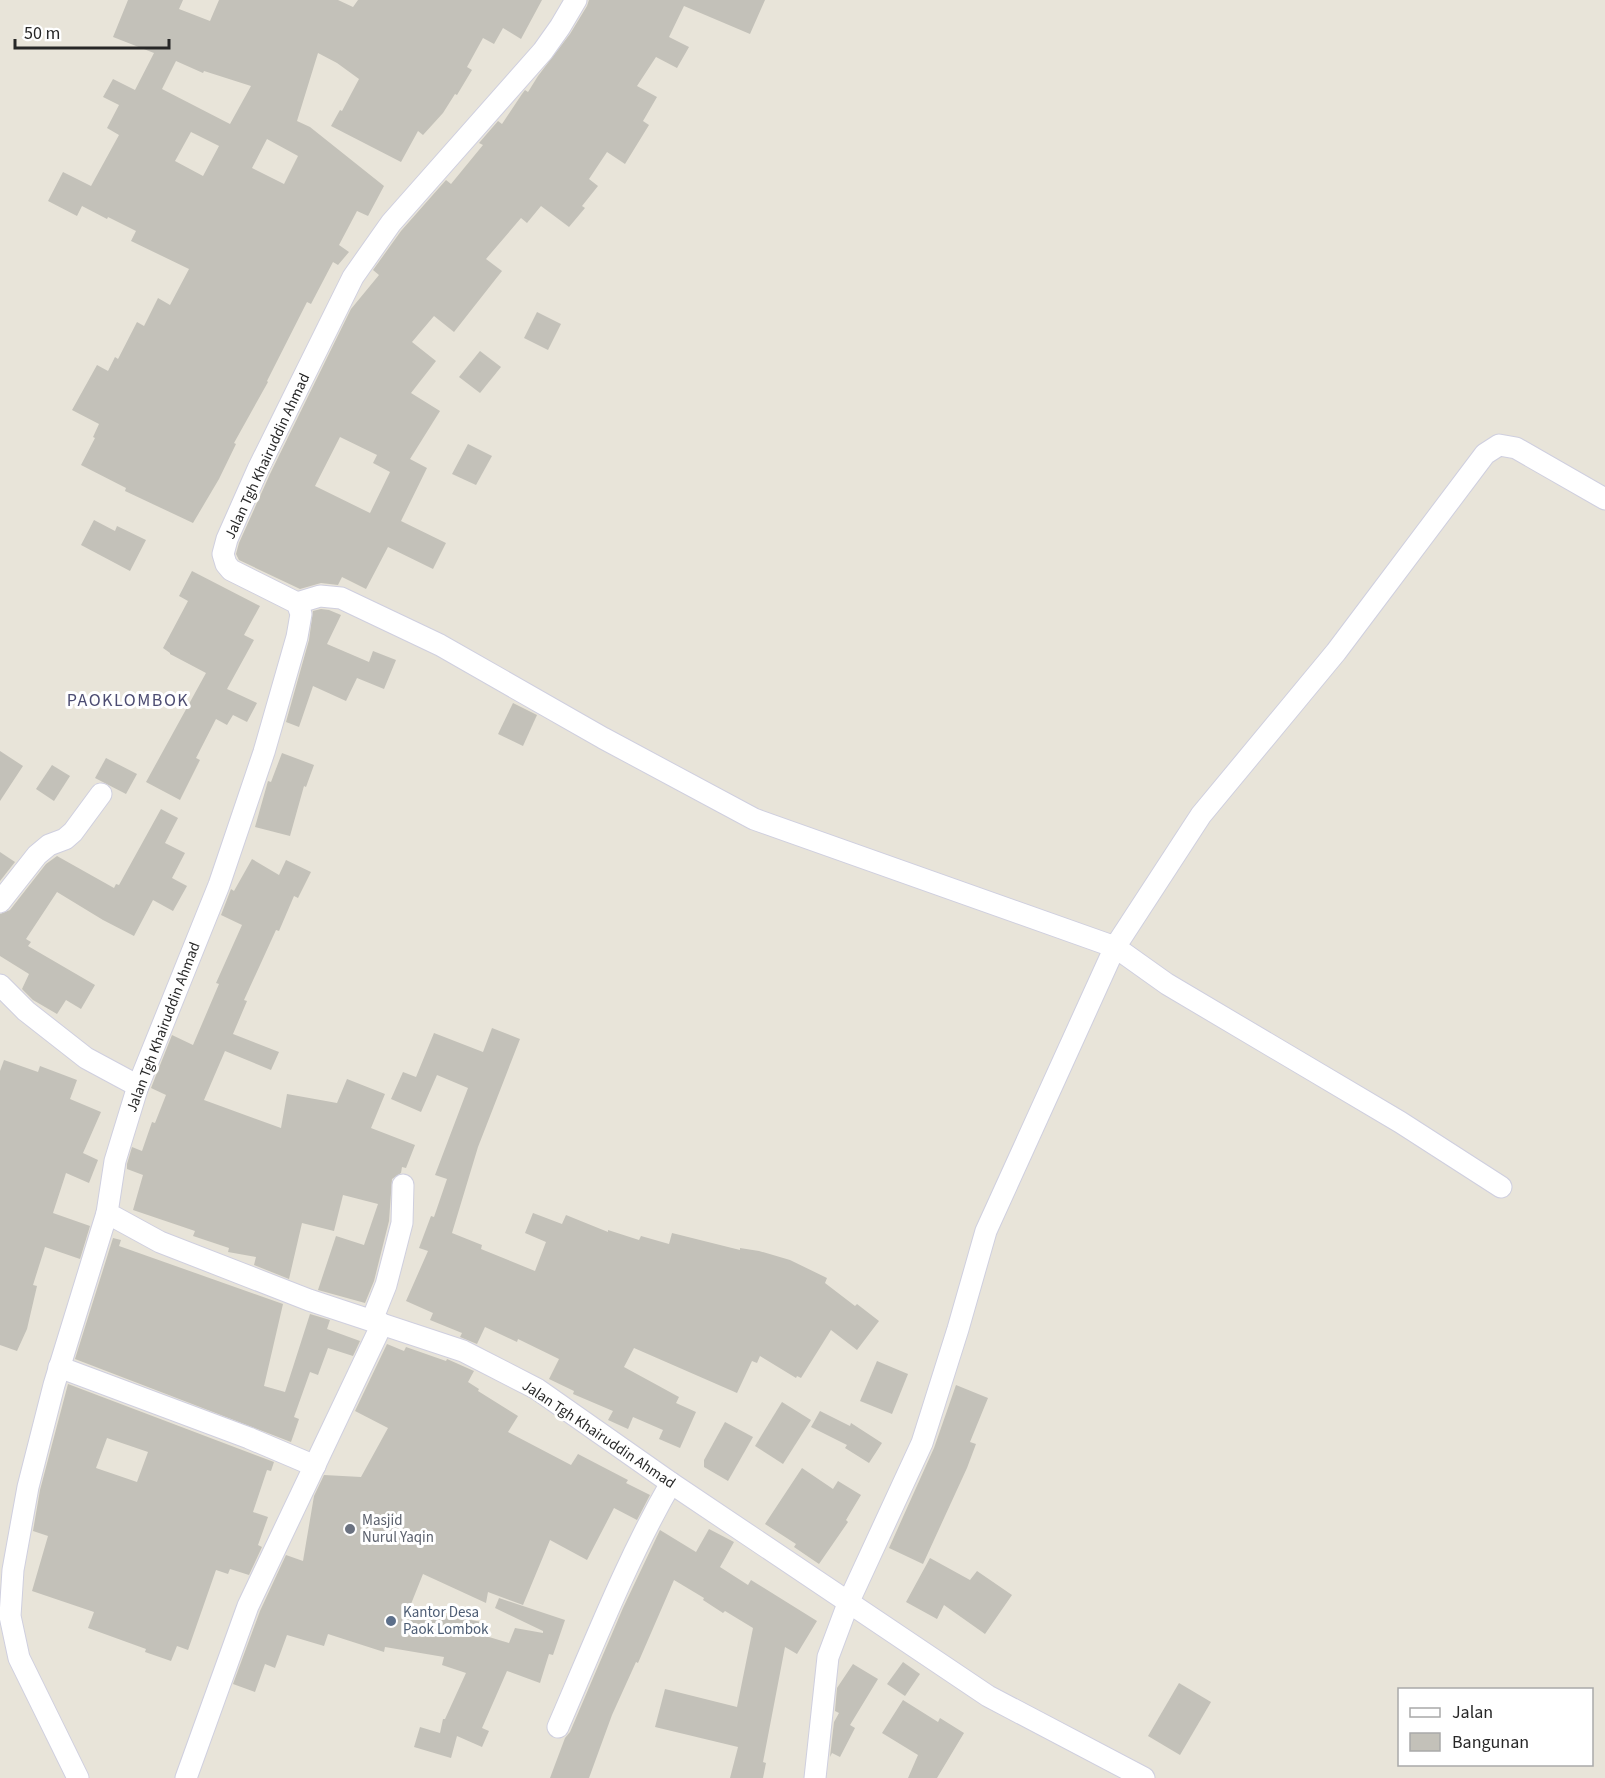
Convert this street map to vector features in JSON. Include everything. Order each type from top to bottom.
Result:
[{"type":"street","name":"Jalan Tgh Khairuddin Ahmad","points":[[576,0],[543,51],[391,223],[372,249],[334,314],[258,469],[227,539],[223,554],[231,570],[297,603],[300,614],[297,637],[264,752],[219,885],[138,1086],[116,1161],[107,1213],[160,1242],[309,1300],[463,1351],[537,1389],[671,1483],[849,1600],[988,1696],[1144,1778]]},
{"type":"street","points":[[815,1778],[828,1657],[849,1600],[922,1443],[986,1230],[1114,947],[1201,815],[1336,652],[1485,454],[1499,445],[1516,448],[1605,499]]},
{"type":"street","points":[[297,603],[320,596],[341,598],[440,645],[603,738],[754,819],[1114,947],[1167,984],[1400,1122],[1501,1186]]},
{"type":"street","points":[[0,902],[37,855],[49,845],[65,839],[73,832],[101,794]]},
{"type":"street","points":[[0,985],[26,1011],[86,1058],[138,1086]]},
{"type":"street","points":[[186,1778],[248,1606],[315,1466],[377,1322],[402,1222],[403,1185]]},
{"type":"street","points":[[78,1778],[19,1658],[10,1616],[13,1570],[28,1487],[59,1367],[107,1213]]},
{"type":"street","points":[[59,1367],[249,1438],[315,1466]]},
{"type":"street","points":[[558,1727],[613,1595],[671,1483]]},
{"type":"building","points":[[128,0],[183,0],[179,9],[210,21],[219,0],[338,0],[353,7],[358,0],[542,0],[521,39],[503,28],[494,44],[483,38],[467,67],[472,70],[457,95],[455,94],[443,113],[423,135],[418,131],[401,162],[331,126],[359,79],[318,53],[297,121],[310,127],[384,186],[368,216],[357,211],[339,245],[349,252],[338,265],[333,262],[311,304],[307,302],[268,382],[234,443],[236,444],[219,479],[193,523],[125,491],[126,488],[81,465],[95,438],[93,437],[99,424],[72,410],[97,365],[108,371],[115,357],[118,359],[137,322],[144,326],[158,298],[170,305],[189,269],[131,241],[136,231],[108,217],[107,219],[82,206],[77,216],[48,201],[63,172],[91,186],[119,135],[107,128],[119,105],[103,97],[113,79],[135,90],[154,53],[113,37]],"holes":[[[176,61],[203,73],[204,71],[251,86],[230,124],[162,89]],[[191,132],[219,146],[203,176],[175,161]],[[267,139],[298,156],[284,184],[252,168]]]},
{"type":"building","points":[[589,0],[765,0],[750,34],[684,6],[669,37],[689,47],[677,68],[656,57],[637,86],[657,97],[643,121],[649,125],[625,164],[607,152],[589,179],[598,186],[582,206],[585,208],[569,227],[541,206],[527,223],[521,218],[486,259],[502,271],[454,332],[434,316],[412,342],[436,361],[411,393],[440,411],[410,459],[427,468],[401,521],[446,543],[433,569],[388,547],[366,589],[342,577],[338,585],[321,583],[300,589],[239,560],[236,554],[239,543],[270,474],[351,309],[379,275],[373,270],[401,231],[446,180],[451,184],[483,145],[479,143],[498,121],[502,124],[525,90],[528,92],[570,34]],"holes":[[[340,437],[377,455],[373,463],[390,472],[370,513],[315,486]]]},
{"type":"building","points":[[537,312],[561,324],[548,350],[524,338]]},
{"type":"building","points":[[480,351],[501,367],[480,393],[459,377]]},
{"type":"building","points":[[468,444],[492,456],[476,485],[452,474]]},
{"type":"building","points":[[94,520],[115,531],[117,526],[146,540],[130,571],[81,545]]},
{"type":"building","points":[[192,571],[260,606],[244,635],[254,640],[227,689],[257,703],[247,722],[233,715],[227,725],[216,719],[196,758],[200,760],[180,800],[146,782],[206,673],[163,648],[188,601],[179,596]]},
{"type":"building","points":[[321,609],[341,615],[327,644],[369,662],[373,651],[396,660],[384,689],[357,678],[346,701],[313,686],[299,727],[286,722],[309,640],[313,611]]},
{"type":"building","points":[[513,703],[537,715],[523,746],[498,734]]},
{"type":"building","points":[[0,751],[23,766],[0,801]]},
{"type":"building","points":[[282,753],[314,765],[306,787],[304,786],[290,836],[255,827],[268,781],[271,782]]},
{"type":"building","points":[[106,758],[137,774],[126,794],[95,778]]},
{"type":"building","points":[[52,765],[70,776],[54,801],[36,789]]},
{"type":"building","points":[[161,809],[178,818],[165,843],[185,853],[172,878],[187,886],[173,911],[153,900],[134,936],[57,892],[26,939],[31,942],[28,946],[95,985],[81,1009],[66,1000],[57,1014],[33,1000],[22,989],[29,974],[0,956],[0,914],[10,910],[46,864],[57,856],[114,888],[116,884],[119,885]]},
{"type":"building","points":[[0,852],[15,862],[0,881]]},
{"type":"building","points":[[252,859],[279,875],[286,860],[311,872],[298,898],[294,896],[279,931],[276,930],[244,1000],[247,1001],[233,1034],[279,1052],[271,1070],[225,1051],[204,1100],[281,1128],[287,1094],[337,1103],[347,1079],[385,1094],[371,1128],[415,1145],[406,1168],[402,1167],[401,1173],[392,1179],[389,1221],[374,1281],[365,1303],[318,1290],[336,1236],[364,1245],[378,1204],[343,1195],[334,1231],[302,1223],[289,1279],[254,1265],[256,1257],[228,1252],[229,1248],[193,1236],[195,1231],[133,1210],[143,1175],[127,1169],[127,1164],[132,1147],[142,1151],[152,1122],[155,1123],[166,1095],[151,1088],[172,1035],[193,1045],[219,984],[216,983],[242,925],[221,915],[231,889],[234,891]]},
{"type":"building","points":[[492,1028],[520,1039],[478,1147],[452,1233],[482,1245],[481,1249],[535,1271],[546,1242],[525,1233],[533,1213],[562,1224],[566,1215],[608,1232],[608,1230],[639,1240],[641,1236],[669,1244],[672,1233],[740,1250],[740,1248],[759,1251],[790,1260],[827,1278],[825,1283],[879,1321],[857,1350],[831,1330],[801,1378],[797,1376],[796,1378],[760,1356],[757,1363],[752,1361],[737,1393],[634,1348],[624,1367],[679,1397],[676,1403],[696,1412],[680,1448],[659,1439],[663,1430],[633,1417],[628,1429],[608,1420],[613,1411],[573,1394],[574,1391],[549,1379],[559,1359],[518,1339],[517,1342],[485,1327],[477,1344],[460,1337],[462,1333],[430,1320],[433,1313],[406,1301],[428,1251],[419,1248],[431,1216],[434,1217],[447,1179],[435,1175],[468,1088],[437,1075],[421,1112],[391,1099],[403,1072],[416,1077],[434,1033],[483,1052]]},
{"type":"building","points":[[4,1060],[38,1072],[40,1066],[77,1080],[70,1099],[101,1112],[83,1153],[98,1160],[89,1183],[66,1173],[53,1213],[90,1226],[80,1259],[45,1247],[33,1285],[37,1286],[27,1329],[17,1351],[0,1345],[0,1071]]},
{"type":"building","points":[[113,1238],[121,1240],[119,1246],[283,1304],[264,1386],[285,1392],[310,1314],[330,1320],[327,1329],[360,1341],[353,1356],[328,1348],[318,1375],[310,1372],[294,1417],[299,1419],[291,1442],[75,1359]]},
{"type":"building","points":[[387,1344],[404,1351],[406,1347],[446,1361],[447,1359],[474,1371],[468,1382],[479,1389],[478,1391],[518,1416],[508,1432],[571,1465],[578,1454],[628,1480],[626,1483],[650,1495],[637,1520],[614,1508],[587,1560],[550,1540],[523,1605],[488,1592],[486,1603],[423,1574],[409,1609],[482,1622],[479,1634],[509,1643],[515,1628],[543,1633],[495,1608],[499,1598],[565,1620],[553,1655],[549,1654],[540,1683],[507,1671],[482,1728],[489,1731],[482,1747],[457,1736],[451,1758],[414,1747],[420,1727],[440,1733],[443,1719],[466,1673],[442,1665],[444,1657],[385,1647],[384,1652],[328,1634],[324,1646],[287,1635],[275,1668],[265,1664],[255,1692],[233,1684],[260,1611],[286,1555],[303,1561],[314,1496],[324,1475],[361,1477],[388,1428],[355,1411]]},
{"type":"building","points":[[877,1361],[908,1374],[892,1414],[860,1401]]},
{"type":"building","points":[[68,1384],[274,1462],[271,1471],[267,1470],[253,1512],[268,1517],[258,1545],[262,1547],[249,1575],[230,1569],[228,1574],[216,1570],[188,1650],[177,1646],[171,1661],[145,1652],[146,1649],[88,1628],[94,1612],[32,1591],[48,1536],[33,1531],[40,1490]],"holes":[[[107,1438],[148,1452],[137,1482],[96,1468]]]},
{"type":"building","points":[[956,1385],[988,1398],[970,1442],[976,1444],[967,1468],[923,1564],[889,1548],[934,1448]]},
{"type":"building","points":[[782,1402],[811,1420],[783,1464],[755,1446]]},
{"type":"building","points":[[820,1411],[850,1426],[851,1423],[882,1443],[869,1463],[845,1448],[847,1445],[811,1427]]},
{"type":"building","points":[[725,1422],[753,1437],[728,1481],[704,1467],[704,1460]]},
{"type":"building","points":[[802,1468],[833,1489],[838,1481],[861,1495],[846,1520],[848,1522],[819,1564],[794,1547],[796,1544],[765,1524]]},
{"type":"building","points":[[709,1529],[734,1542],[720,1567],[748,1585],[751,1580],[817,1621],[797,1654],[785,1647],[763,1762],[766,1763],[763,1778],[730,1778],[738,1747],[655,1727],[665,1689],[737,1707],[753,1628],[725,1611],[723,1613],[703,1600],[704,1598],[674,1580],[638,1663],[636,1662],[612,1715],[589,1778],[550,1778],[565,1738],[570,1732],[623,1608],[660,1530],[696,1552]]},
{"type":"building","points":[[930,1558],[970,1580],[977,1571],[1012,1595],[985,1634],[944,1605],[937,1619],[906,1602]]},
{"type":"building","points":[[903,1662],[920,1674],[905,1696],[887,1684]]},
{"type":"building","points":[[853,1664],[878,1679],[850,1725],[855,1728],[840,1757],[832,1753],[830,1757],[834,1722],[839,1713],[835,1711],[837,1688]]},
{"type":"building","points":[[1179,1683],[1211,1702],[1180,1755],[1148,1736]]},
{"type":"building","points":[[903,1700],[938,1722],[940,1718],[964,1733],[937,1778],[908,1778],[918,1755],[882,1733]]},
{"type":"place","name":"Masjid Nurul Yaqin","points":[[350,1529]]},
{"type":"place","name":"Kantor Desa Paok Lombok","points":[[391,1621]]},
{"type":"district","name":"PAOKLOMBOK","points":[[128,700]]}]
